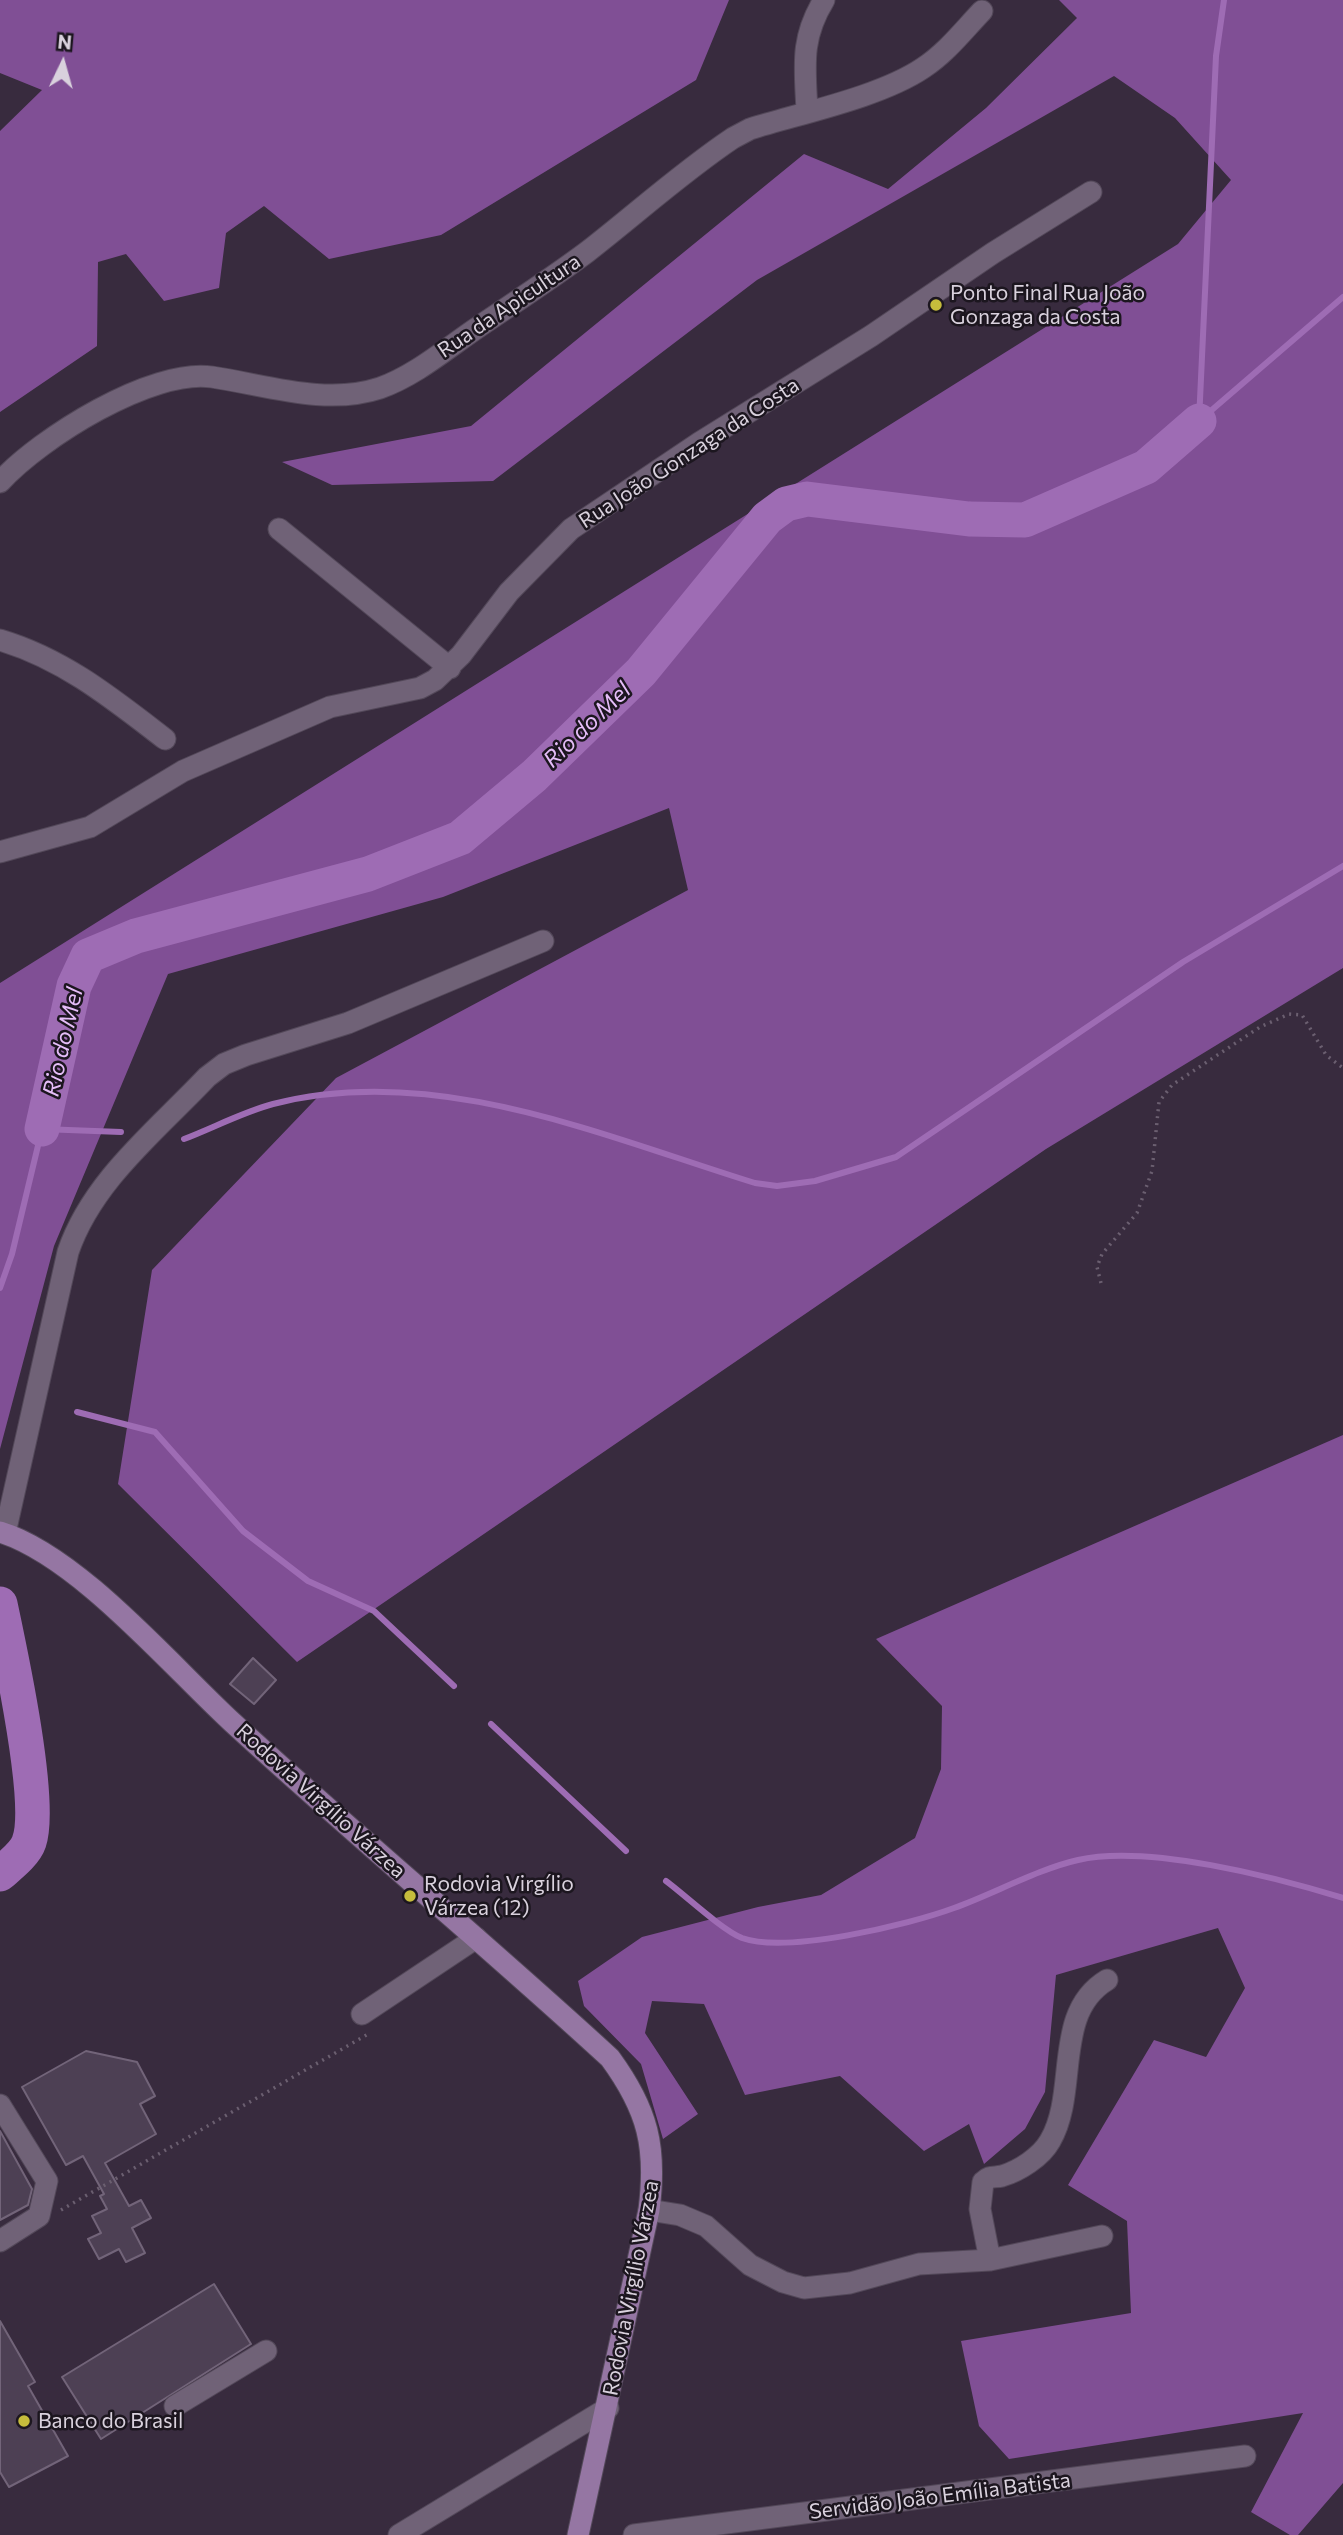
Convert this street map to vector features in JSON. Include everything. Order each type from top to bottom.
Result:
[{"type":"main road","name":"Rodovia Virgílio Várzea","points":[[3,1533],[33,1547],[100,1596],[233,1723],[610,2058],[639,2102],[649,2129],[653,2156],[649,2210],[608,2408],[578,2535]]},
{"type":"street","points":[[807,111],[805,41],[811,20],[824,0]]},
{"type":"street","name":"Rua da Apicultura","points":[[0,482],[27,456],[74,425],[141,390],[174,378],[212,377],[293,392],[319,393],[360,392],[388,384],[425,363],[578,258],[733,138],[873,90],[921,69],[950,45],[982,11]]},
{"type":"street","name":"Rua João Gonzaga da Costa","points":[[0,852],[48,841],[90,827],[200,763],[338,704],[420,688],[450,668],[509,592],[571,529],[699,443],[859,344],[993,253],[1091,192]]},
{"type":"street","points":[[279,528],[450,668]]},
{"type":"street","points":[[0,640],[30,649],[96,686],[165,739]]},
{"type":"street","points":[[3,1533],[68,1252],[78,1223],[93,1197],[207,1077],[224,1064],[348,1023],[544,941]]},
{"type":"street","points":[[362,2014],[476,1938]]},
{"type":"street","points":[[990,2260],[980,2209],[983,2182],[1026,2165],[1048,2144],[1060,2121],[1077,2011],[1094,1988],[1107,1980]]},
{"type":"street","points":[[0,2105],[44,2173],[46,2191],[39,2216],[0,2241]]},
{"type":"street","points":[[649,2210],[706,2225],[750,2265],[783,2282],[804,2288],[850,2283],[919,2264],[990,2260],[1102,2236]]},
{"type":"street","points":[[175,2406],[266,2351]]},
{"type":"street","points":[[399,2535],[608,2408]]},
{"type":"street","name":"Servidão João Emília Batista","points":[[634,2535],[1245,2456]]},
{"type":"path","points":[[1101,1283],[1097,1267],[1102,1254],[1137,1213],[1152,1171],[1159,1102],[1172,1085],[1260,1027],[1289,1014],[1302,1015],[1326,1055],[1343,1068]]},
{"type":"path","points":[[39,2216],[48,2216],[65,2208],[380,2028]]},
{"type":"shaded area","points":[[0,0],[729,0],[696,80],[441,235],[329,259],[264,206],[226,233],[219,288],[164,301],[126,254],[98,262],[97,346],[0,412],[0,131],[42,90],[0,73]]},
{"type":"shaded area","points":[[1059,0],[1343,0],[1343,968],[1046,1149],[297,1662],[118,1484],[152,1270],[336,1078],[688,890],[669,808],[443,897],[168,974],[54,1246],[0,1449],[0,983],[1178,244],[1231,180],[1175,118],[1114,76],[757,280],[493,481],[332,485],[282,462],[471,426],[804,154],[888,189],[986,108],[1077,18]]},
{"type":"shaded area","points":[[1343,1435],[1343,2483],[1298,2535],[1290,2535],[1251,2512],[1303,2413],[1009,2459],[979,2426],[961,2341],[1131,2313],[1127,2221],[1068,2185],[1154,2040],[1206,2057],[1245,1988],[1218,1928],[1056,1975],[1045,2092],[1025,2129],[984,2164],[969,2124],[924,2151],[840,2076],[745,2095],[704,2004],[652,2001],[645,2033],[698,2114],[663,2139],[641,2064],[584,2006],[578,1981],[642,1937],[758,1907],[821,1895],[915,1838],[941,1769],[942,1706],[876,1639]]},
{"type":"building","points":[[253,1658],[276,1680],[254,1704],[230,1684]]},
{"type":"building","points":[[86,2051],[137,2062],[155,2096],[140,2104],[156,2134],[105,2163],[129,2206],[141,2200],[151,2218],[132,2228],[145,2253],[126,2262],[119,2249],[99,2259],[88,2239],[101,2233],[92,2216],[107,2209],[100,2196],[104,2194],[83,2156],[66,2165],[22,2087]]},
{"type":"building","points":[[0,2131],[32,2189],[28,2205],[0,2220]]},
{"type":"building","points":[[214,2284],[251,2344],[101,2439],[62,2377]]},
{"type":"building","name":"Banco do Brasil","points":[[0,2321],[35,2382],[28,2386],[68,2456],[9,2487],[0,2472]]},
{"type":"waterway","points":[[1199,421],[1216,56],[1224,0]]},
{"type":"waterway","points":[[1199,421],[1343,297]]},
{"type":"waterway","name":"Rio do Mel","points":[[42,1129],[74,986],[88,956],[136,936],[368,874],[460,838],[534,776],[641,672],[767,518],[786,504],[807,499],[969,519],[1025,520],[1146,467],[1199,421]]},
{"type":"waterway","points":[[184,1139],[273,1104],[334,1093],[395,1092],[457,1098],[518,1110],[578,1126],[755,1183],[777,1186],[815,1181],[896,1157],[1183,962],[1343,866]]},
{"type":"waterway","points":[[0,1288],[12,1254],[42,1129],[121,1132]]},
{"type":"waterway","points":[[77,1412],[155,1432],[243,1531],[308,1581],[374,1611],[454,1686]]},
{"type":"waterway","name":"Rio do Mel","points":[[0,1604],[24,1726],[32,1795],[29,1842],[24,1851],[0,1874]]},
{"type":"waterway","points":[[491,1724],[626,1851]]},
{"type":"waterway","points":[[666,1881],[734,1934],[762,1942],[817,1940],[908,1922],[954,1908],[1063,1864],[1106,1856],[1139,1856],[1211,1865],[1343,1898]]},
{"type":"place","name":"Ponto Final Rua João Gonzaga da Costa","points":[[936,305]]},
{"type":"place","name":"Rodovia Virgílio Várzea (12)","points":[[410,1896]]},
{"type":"place","name":"Banco do Brasil","points":[[24,2421]]}]
